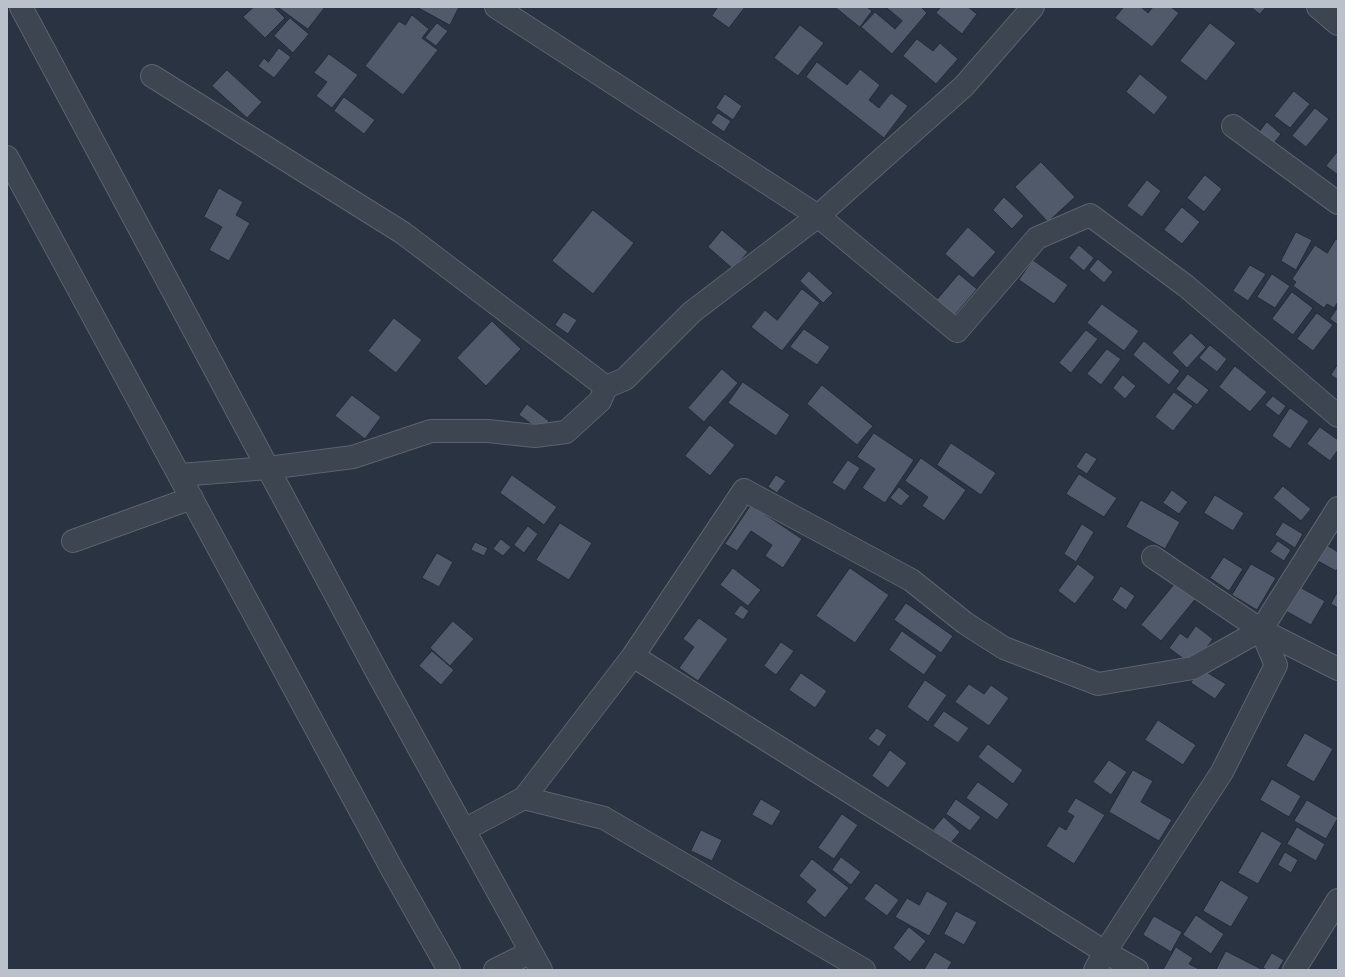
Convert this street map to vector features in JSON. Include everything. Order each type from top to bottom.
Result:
[{"type":"street","points":[[21,7],[377,672],[536,961],[495,970]]},
{"type":"street","points":[[496,7],[818,216],[957,330],[1037,238],[1090,215],[1186,286],[1338,416]]},
{"type":"street","points":[[180,475],[268,468],[353,457],[431,431],[488,431],[534,436],[566,432],[600,401],[606,387],[625,379],[692,312],[818,216],[964,86],[1033,7]]},
{"type":"street","points":[[1318,7],[1338,24]]},
{"type":"street","points":[[152,76],[403,233],[606,387]]},
{"type":"street","points":[[1233,126],[1338,203]]},
{"type":"street","points":[[7,157],[393,871],[449,970]]},
{"type":"street","points":[[464,830],[524,798],[633,656],[744,490],[911,580],[965,623],[1004,648],[1098,684],[1193,668],[1261,630],[1338,508]]},
{"type":"street","points":[[74,541],[192,498]]},
{"type":"street","points":[[1153,557],[1261,630],[1338,669]]},
{"type":"street","points":[[1100,961],[1222,772],[1276,665],[1261,630]]},
{"type":"street","points":[[633,656],[1100,961],[1137,970]]},
{"type":"street","points":[[524,798],[604,818],[864,970]]},
{"type":"street","points":[[1294,970],[1338,900]]},
{"type":"building","points":[[254,7],[274,7],[285,18],[265,38],[243,17]]},
{"type":"building","points":[[278,7],[325,7],[308,29]]},
{"type":"building","points":[[417,7],[459,7],[450,25]]},
{"type":"building","points":[[718,7],[745,7],[729,28],[712,16]]},
{"type":"building","points":[[835,7],[867,7],[872,11],[860,27]]},
{"type":"building","points":[[886,7],[921,7],[927,13],[892,54],[861,27],[875,12],[895,29],[902,21]]},
{"type":"building","points":[[941,7],[968,7],[977,14],[962,34],[936,13]]},
{"type":"building","points":[[1124,7],[1141,7],[1148,13],[1153,7],[1171,7],[1179,13],[1152,47],[1115,18]]},
{"type":"building","points":[[1251,7],[1266,7],[1260,14]]},
{"type":"building","points":[[412,15],[429,29],[422,38],[438,50],[403,95],[365,66],[399,21],[405,25]]},
{"type":"building","points":[[290,18],[309,34],[293,53],[274,36]]},
{"type":"building","points":[[437,23],[448,31],[436,46],[425,38]]},
{"type":"building","points":[[1210,23],[1236,43],[1206,81],[1180,61]]},
{"type":"building","points":[[800,25],[824,43],[798,76],[774,58]]},
{"type":"building","points":[[917,39],[933,51],[940,43],[958,59],[936,84],[903,56]]},
{"type":"building","points":[[279,48],[291,57],[274,78],[258,66],[264,58],[268,62]]},
{"type":"building","points":[[329,54],[358,75],[332,108],[316,96],[327,82],[314,73]]},
{"type":"building","points":[[817,62],[847,85],[860,69],[880,85],[869,100],[879,108],[891,93],[908,106],[884,138],[806,77]]},
{"type":"building","points":[[227,70],[262,102],[247,118],[212,86]]},
{"type":"building","points":[[1140,74],[1168,97],[1154,115],[1126,92]]},
{"type":"building","points":[[1294,91],[1310,104],[1290,128],[1274,116]]},
{"type":"building","points":[[725,94],[742,106],[733,120],[716,108]]},
{"type":"building","points":[[344,97],[375,120],[364,134],[334,111]]},
{"type":"building","points":[[1315,108],[1329,119],[1306,147],[1292,136]]},
{"type":"building","points":[[718,113],[731,121],[724,132],[711,123]]},
{"type":"building","points":[[1267,122],[1281,134],[1271,147],[1257,135]]},
{"type":"building","points":[[1338,151],[1338,175],[1326,166]]},
{"type":"building","points":[[1041,162],[1075,197],[1048,222],[1015,187]]},
{"type":"building","points":[[1205,175],[1222,189],[1204,212],[1187,198]]},
{"type":"building","points":[[1147,180],[1161,191],[1142,217],[1127,206]]},
{"type":"building","points":[[219,188],[243,202],[236,215],[250,223],[229,261],[209,250],[222,227],[204,217]]},
{"type":"building","points":[[1004,197],[1024,216],[1012,229],[993,210]]},
{"type":"building","points":[[1182,207],[1200,222],[1182,244],[1164,230]]},
{"type":"building","points":[[593,210],[634,243],[593,294],[552,261]]},
{"type":"building","points":[[968,227],[996,252],[973,278],[945,254]]},
{"type":"building","points":[[722,230],[748,252],[733,269],[708,247]]},
{"type":"building","points":[[1296,232],[1312,240],[1296,270],[1281,261]]},
{"type":"building","points":[[1336,239],[1338,240],[1338,302],[1334,308],[1327,304],[1324,308],[1293,286],[1296,282],[1292,279],[1315,245],[1327,253]]},
{"type":"building","points":[[1079,245],[1094,258],[1084,271],[1069,258]]},
{"type":"building","points":[[1098,259],[1113,272],[1104,283],[1089,270]]},
{"type":"building","points":[[1033,260],[1068,285],[1054,304],[1019,280]]},
{"type":"building","points":[[1250,265],[1266,274],[1248,301],[1233,291]]},
{"type":"building","points":[[809,271],[833,293],[823,303],[800,281]]},
{"type":"building","points":[[959,274],[977,289],[954,316],[936,301]]},
{"type":"building","points":[[1272,274],[1290,286],[1275,308],[1257,297]]},
{"type":"building","points":[[802,289],[820,303],[782,351],[751,327],[765,310],[777,320]]},
{"type":"building","points":[[1292,292],[1313,308],[1293,335],[1272,319]]},
{"type":"building","points":[[1102,304],[1139,331],[1124,351],[1087,323]]},
{"type":"building","points":[[1338,307],[1338,325],[1330,319]]},
{"type":"building","points":[[564,312],[577,320],[568,334],[555,325]]},
{"type":"building","points":[[1317,313],[1333,325],[1313,351],[1297,339]]},
{"type":"building","points":[[394,318],[422,340],[396,373],[368,351]]},
{"type":"building","points":[[492,321],[521,349],[486,386],[457,358]]},
{"type":"building","points":[[804,329],[830,347],[817,365],[790,347]]},
{"type":"building","points":[[1086,330],[1098,339],[1071,373],[1059,363]]},
{"type":"building","points":[[1191,333],[1206,347],[1187,368],[1172,353]]},
{"type":"building","points":[[1144,341],[1180,371],[1169,385],[1133,355]]},
{"type":"building","points":[[1210,345],[1227,359],[1217,372],[1199,358]]},
{"type":"building","points":[[1107,349],[1121,359],[1101,385],[1087,374]]},
{"type":"building","points":[[1338,364],[1338,380],[1331,375]]},
{"type":"building","points":[[1235,366],[1267,392],[1250,412],[1219,387]]},
{"type":"building","points":[[722,369],[738,383],[704,422],[688,408]]},
{"type":"building","points":[[1188,374],[1209,390],[1197,405],[1176,389]]},
{"type":"building","points":[[1123,375],[1136,386],[1125,399],[1113,388]]},
{"type":"building","points":[[743,382],[790,415],[776,436],[728,403]]},
{"type":"building","points":[[822,385],[873,426],[857,445],[807,404]]},
{"type":"building","points":[[1174,392],[1193,406],[1173,431],[1155,417]]},
{"type":"building","points":[[352,395],[381,417],[365,439],[335,416]]},
{"type":"building","points":[[1273,396],[1286,406],[1279,416],[1265,405]]},
{"type":"building","points":[[527,404],[549,421],[541,431],[519,415]]},
{"type":"building","points":[[1290,408],[1309,421],[1290,449],[1272,436]]},
{"type":"building","points":[[710,425],[735,445],[710,476],[685,456]]},
{"type":"building","points":[[1320,427],[1338,440],[1338,450],[1330,461],[1307,444]]},
{"type":"building","points":[[874,433],[914,460],[885,503],[862,488],[875,469],[857,457]]},
{"type":"building","points":[[951,443],[996,473],[981,495],[937,465]]},
{"type":"building","points":[[1086,452],[1097,459],[1087,474],[1076,467]]},
{"type":"building","points":[[921,458],[966,490],[944,521],[922,506],[928,497],[905,481]]},
{"type":"building","points":[[848,460],[860,468],[845,491],[832,483]]},
{"type":"building","points":[[1079,474],[1117,498],[1104,517],[1066,494]]},
{"type":"building","points":[[512,475],[557,507],[544,525],[500,493]]},
{"type":"building","points":[[776,475],[786,481],[777,493],[768,487]]},
{"type":"building","points":[[1283,486],[1311,509],[1301,521],[1273,498]]},
{"type":"building","points":[[899,487],[910,496],[901,506],[890,498]]},
{"type":"building","points":[[1172,490],[1188,502],[1179,514],[1163,503]]},
{"type":"building","points":[[1215,495],[1244,513],[1233,531],[1204,513]]},
{"type":"building","points":[[1141,500],[1180,522],[1165,549],[1126,527]]},
{"type":"building","points":[[751,505],[802,539],[783,568],[765,556],[772,545],[751,531],[737,551],[725,544]]},
{"type":"building","points":[[1283,522],[1303,534],[1295,548],[1275,535]]},
{"type":"building","points":[[560,523],[592,543],[569,580],[536,560]]},
{"type":"building","points":[[1082,524],[1094,532],[1076,562],[1064,554]]},
{"type":"building","points":[[528,526],[538,534],[524,553],[514,545]]},
{"type":"building","points":[[501,539],[511,547],[503,556],[493,549]]},
{"type":"building","points":[[1278,541],[1291,550],[1284,561],[1270,552]]},
{"type":"building","points":[[475,542],[488,548],[484,556],[471,550]]},
{"type":"building","points":[[1325,544],[1338,552],[1338,568],[1336,571],[1316,560]]},
{"type":"building","points":[[437,553],[453,562],[439,587],[422,578]]},
{"type":"building","points":[[1224,557],[1243,569],[1229,591],[1210,578]]},
{"type":"building","points":[[1078,564],[1095,577],[1075,604],[1058,591]]},
{"type":"building","points":[[1251,564],[1276,578],[1257,610],[1232,595]]},
{"type":"building","points":[[733,568],[761,590],[748,606],[720,585]]},
{"type":"building","points":[[850,568],[889,595],[855,643],[816,616]]},
{"type":"building","points":[[1177,581],[1197,597],[1161,641],[1141,625]]},
{"type":"building","points":[[1121,586],[1135,596],[1126,610],[1112,600]]},
{"type":"building","points":[[1298,586],[1325,601],[1311,625],[1284,610]]},
{"type":"building","points":[[1338,591],[1338,608],[1331,604]]},
{"type":"building","points":[[906,603],[953,636],[941,653],[894,620]]},
{"type":"building","points":[[741,605],[749,611],[743,620],[734,614]]},
{"type":"building","points":[[699,618],[728,639],[698,681],[679,668],[694,647],[683,639]]},
{"type":"building","points":[[453,621],[474,639],[450,666],[430,648]]},
{"type":"building","points":[[1196,626],[1213,639],[1193,666],[1169,648],[1180,633],[1187,638]]},
{"type":"building","points":[[902,631],[937,656],[924,675],[889,650]]},
{"type":"building","points":[[781,642],[794,651],[776,675],[764,666]]},
{"type":"building","points":[[432,651],[454,670],[441,685],[419,666]]},
{"type":"building","points":[[1200,668],[1226,684],[1215,699],[1191,683]]},
{"type":"building","points":[[801,673],[827,691],[815,708],[789,690]]},
{"type":"building","points":[[925,680],[947,695],[928,722],[907,707]]},
{"type":"building","points":[[969,684],[984,694],[991,685],[1009,698],[989,726],[955,702]]},
{"type":"building","points":[[944,711],[969,728],[958,743],[933,726]]},
{"type":"building","points":[[1158,720],[1196,745],[1183,765],[1145,740]]},
{"type":"building","points":[[877,728],[887,735],[879,747],[868,739]]},
{"type":"building","points":[[1305,733],[1333,749],[1314,782],[1286,766]]},
{"type":"building","points":[[988,744],[1023,770],[1013,784],[978,757]]},
{"type":"building","points":[[890,750],[907,763],[888,788],[872,776]]},
{"type":"building","points":[[1109,760],[1127,772],[1111,795],[1093,782]]},
{"type":"building","points":[[1133,770],[1153,781],[1141,802],[1172,820],[1159,841],[1109,812]]},
{"type":"building","points":[[1272,779],[1301,796],[1289,817],[1260,800]]},
{"type":"building","points":[[978,782],[1009,804],[997,820],[966,798]]},
{"type":"building","points":[[1076,798],[1105,815],[1074,864],[1046,846],[1059,826],[1066,830],[1074,816],[1067,812]]},
{"type":"building","points":[[761,799],[781,811],[772,826],[752,815]]},
{"type":"building","points":[[956,799],[981,817],[970,831],[946,814]]},
{"type":"building","points":[[1307,800],[1338,818],[1326,839],[1294,821]]},
{"type":"building","points":[[842,814],[858,825],[834,859],[818,848]]},
{"type":"building","points":[[944,817],[960,832],[950,844],[933,830]]},
{"type":"building","points":[[1297,827],[1325,844],[1316,861],[1287,844]]},
{"type":"building","points":[[701,830],[722,840],[712,861],[691,851]]},
{"type":"building","points":[[1262,831],[1282,843],[1258,884],[1238,873]]},
{"type":"building","points":[[1285,852],[1298,860],[1291,873],[1278,865]]},
{"type":"building","points":[[841,857],[861,872],[851,885],[832,870]]},
{"type":"building","points":[[812,859],[849,888],[825,918],[806,902],[816,890],[799,876]]},
{"type":"building","points":[[1221,880],[1249,897],[1231,927],[1203,911]]},
{"type":"building","points":[[876,883],[899,900],[887,916],[864,899]]},
{"type":"building","points":[[927,891],[948,903],[929,936],[895,917],[907,898],[919,905]]},
{"type":"building","points":[[956,911],[977,922],[964,945],[944,934]]},
{"type":"building","points":[[1196,915],[1224,934],[1211,954],[1183,935]]},
{"type":"building","points":[[1154,916],[1182,932],[1171,952],[1143,935]]},
{"type":"building","points":[[909,927],[926,941],[910,962],[893,948]]},
{"type":"building","points":[[1176,947],[1193,958],[1189,964],[1199,969],[1198,970],[1163,970]]},
{"type":"building","points":[[1226,951],[1263,970],[1216,970]]},
{"type":"building","points":[[935,952],[952,962],[947,970],[924,970]]},
{"type":"building","points":[[1272,953],[1284,960],[1278,970],[1267,970],[1263,968]]}]
